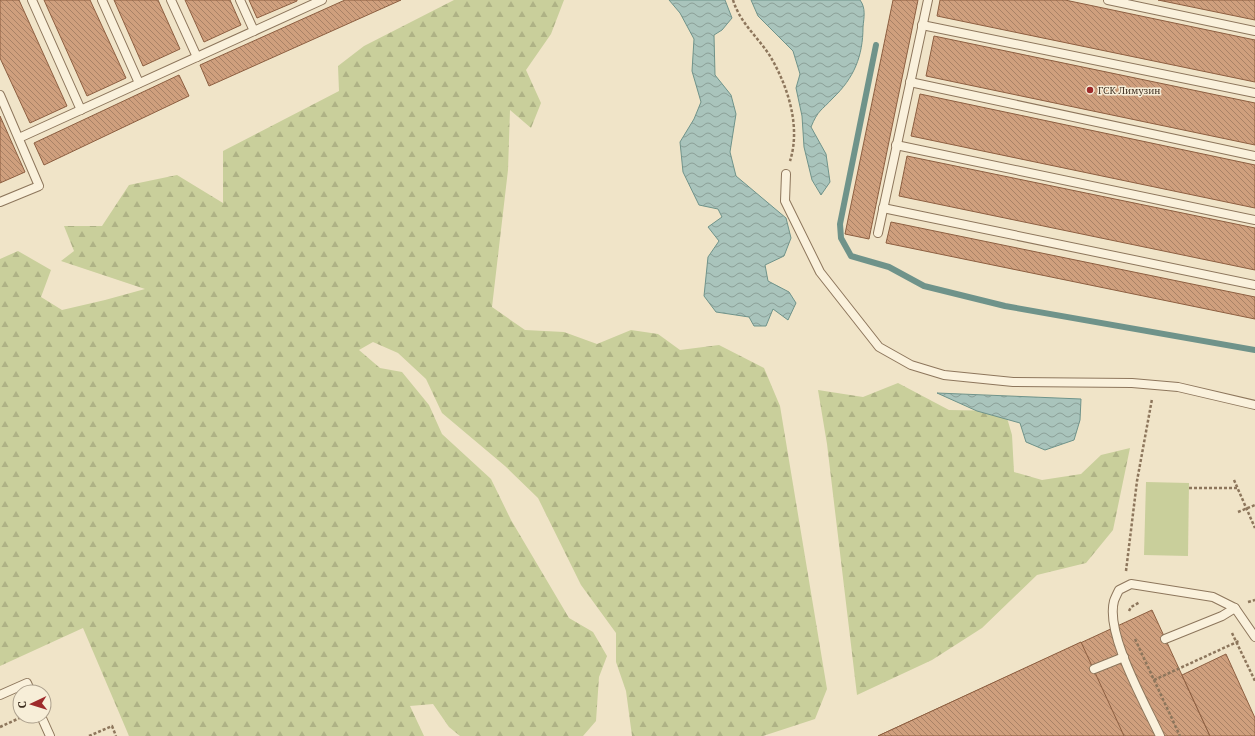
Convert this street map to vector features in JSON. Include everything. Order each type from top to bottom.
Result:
[{"type":"lane","points":[[32,0],[81,110]]},
{"type":"lane","points":[[102,0],[139,83]]},
{"type":"lane","points":[[171,0],[197,57]]},
{"type":"lane","points":[[240,0],[254,31]]},
{"type":"lane","points":[[19,138],[254,31],[311,2],[322,0]]},
{"type":"lane","points":[[878,233],[928,0]]},
{"type":"lane","points":[[1108,0],[1255,31]]},
{"type":"lane","points":[[922,26],[1255,94]]},
{"type":"lane","points":[[910,82],[1255,156]]},
{"type":"lane","points":[[0,95],[39,186],[0,202]]},
{"type":"lane","points":[[896,145],[1255,220]]},
{"type":"lane","points":[[786,174],[785,201],[820,272],[879,347],[911,365],[944,375],[1013,382],[1132,383],[1178,387],[1255,405]]},
{"type":"lane","points":[[883,208],[1255,285]]},
{"type":"lane","points":[[1160,736],[1117,642],[1113,602],[1119,590],[1132,584],[1214,597],[1236,608],[1255,637]]},
{"type":"lane","points":[[1165,639],[1222,616],[1236,608]]},
{"type":"lane","points":[[1094,669],[1124,657]]},
{"type":"lane","points":[[0,695],[12,690]]},
{"type":"lane","points":[[45,724],[50,736]]},
{"type":"path","points":[[734,0],[747,27],[770,56],[785,86],[793,118],[795,146],[786,174]]},
{"type":"path","points":[[1126,587],[1126,562],[1137,481],[1152,402],[1150,384]]},
{"type":"path","points":[[1234,480],[1255,528]]},
{"type":"path","points":[[1189,488],[1238,488]]},
{"type":"path","points":[[1238,512],[1255,505]]},
{"type":"path","points":[[1128,617],[1131,607],[1140,602],[1145,602]]},
{"type":"path","points":[[1222,616],[1238,642],[1255,681]]},
{"type":"path","points":[[1132,633],[1180,736]]},
{"type":"path","points":[[1154,680],[1238,642]]},
{"type":"path","points":[[0,727],[12,722]]},
{"type":"path","points":[[90,736],[112,726],[116,736]]},
{"type":"green space","points":[[454,0],[564,0],[551,34],[526,70],[541,103],[531,128],[510,110],[508,170],[492,307],[525,330],[564,332],[597,344],[631,330],[658,334],[680,350],[719,345],[764,368],[780,406],[827,689],[815,719],[763,736],[632,736],[626,691],[616,662],[616,633],[581,585],[538,498],[505,466],[442,413],[426,379],[398,353],[373,342],[359,350],[380,368],[402,372],[429,405],[442,434],[491,479],[511,520],[569,618],[593,632],[607,656],[599,677],[596,721],[583,736],[460,736],[449,727],[433,704],[410,706],[424,736],[129,736],[83,628],[0,666],[0,259],[18,251],[51,270],[41,297],[62,310],[145,289],[61,261],[74,251],[64,226],[102,226],[129,185],[177,175],[223,203],[223,151],[339,91],[338,66],[364,46]]},
{"type":"green space","points":[[898,383],[949,410],[1005,411],[1012,435],[1014,472],[1042,480],[1081,474],[1101,455],[1130,448],[1113,530],[1086,563],[1037,575],[982,628],[932,660],[857,695],[827,444],[818,390],[863,397]]},
{"type":"green space","points":[[1146,482],[1189,483],[1188,556],[1144,555]]},
{"type":"water","points":[[669,0],[725,0],[732,18],[722,30],[714,35],[715,75],[731,95],[736,114],[730,152],[736,176],[786,218],[791,238],[784,256],[765,265],[768,281],[789,292],[796,303],[788,320],[773,309],[766,326],[754,326],[749,317],[716,312],[704,296],[708,257],[719,241],[708,227],[722,217],[718,209],[699,205],[683,172],[680,142],[694,119],[701,102],[692,71],[694,39],[680,13]]},
{"type":"water","points":[[751,0],[860,0],[862,3],[864,9],[863,38],[856,66],[847,83],[818,114],[811,127],[826,154],[830,182],[821,195],[812,180],[804,147],[802,116],[796,88],[800,74],[793,51],[758,16]]},
{"type":"water","points":[[937,393],[1081,399],[1080,420],[1074,440],[1045,450],[1026,442],[1020,423],[977,411]]},
{"type":"building","points":[[0,0],[19,0],[67,106],[30,123],[0,58]]},
{"type":"building","points":[[44,0],[90,0],[126,78],[87,96]]},
{"type":"building","points":[[114,0],[158,0],[180,49],[143,66]]},
{"type":"building","points":[[185,0],[230,0],[241,25],[204,42]]},
{"type":"building","points":[[249,0],[297,0],[297,1],[257,18]]},
{"type":"building","points":[[345,0],[401,0],[209,86],[200,65]]},
{"type":"building","points":[[893,0],[918,0],[869,239],[845,234]]},
{"type":"building","points":[[940,0],[1065,0],[1255,40],[1255,82],[937,16]]},
{"type":"building","points":[[1158,0],[1255,0],[1255,20]]},
{"type":"building","name":"ГСК Лимузин","points":[[934,36],[1255,103],[1255,145],[926,76]]},
{"type":"building","points":[[179,75],[189,96],[44,165],[34,143]]},
{"type":"building","points":[[920,94],[1255,165],[1255,208],[911,136]]},
{"type":"building","points":[[0,116],[25,172],[0,183]]},
{"type":"building","points":[[907,156],[1255,228],[1255,270],[899,196]]},
{"type":"building","points":[[891,222],[1255,297],[1255,319],[886,243]]},
{"type":"building","points":[[1152,610],[1210,736],[878,736]]},
{"type":"building","points":[[1081,642],[1124,736],[878,736]]},
{"type":"building","points":[[1226,654],[1255,718],[1255,736],[1210,736],[1182,675]]},
{"type":"waterway","points":[[876,45],[840,224],[841,238],[851,256],[889,267],[924,286],[1005,306],[1255,350]]},
{"type":"place","name":"ГСК Лимузин","points":[[1090,90]]}]
